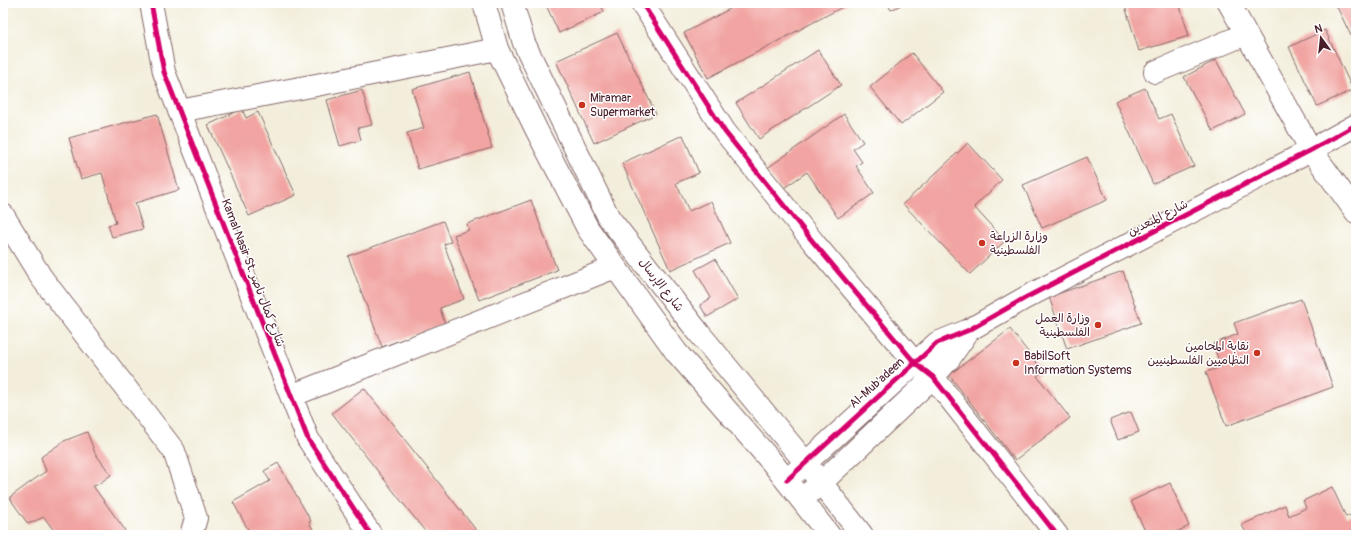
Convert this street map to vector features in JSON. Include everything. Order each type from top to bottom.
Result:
[{"type":"street","name":"Kamal Nasir St. شارع كمال ناصر","points":[[151,3],[164,72],[308,439],[371,535]]},
{"type":"street","points":[[484,3],[498,49],[537,132],[588,229],[677,353],[787,480],[829,535]]},
{"type":"street","name":"شارع الإرسال","points":[[512,3],[524,44],[609,218],[699,333],[805,462],[862,535]]},
{"type":"street","points":[[642,3],[725,132],[814,243],[914,363],[933,377],[1057,535]]},
{"type":"street","points":[[1229,3],[1311,150],[1356,212]]},
{"type":"street","points":[[1155,72],[1246,34]]},
{"type":"street","points":[[179,111],[498,49]]},
{"type":"street","name":"شارع المبعدين","points":[[969,330],[1026,298],[1311,150],[1356,125]]},
{"type":"street","points":[[3,215],[41,277],[174,451],[196,518],[191,535]]},
{"type":"street","points":[[291,396],[615,267]]},
{"type":"street","points":[[802,499],[821,483],[933,377],[949,359],[969,330]]},
{"type":"street","name":"Al-Mub'adeen","points":[[787,480],[937,343],[969,330]]},
{"type":"building","points":[[545,3],[600,3],[604,12],[559,33]]},
{"type":"building","points":[[741,3],[850,3],[708,78],[684,33]]},
{"type":"building","points":[[887,3],[905,3],[891,10]]},
{"type":"building","points":[[1124,3],[1179,3],[1189,36],[1139,51]]},
{"type":"building","points":[[1335,3],[1356,3],[1356,46]]},
{"type":"building","points":[[1325,30],[1353,90],[1317,106],[1289,47]]},
{"type":"building","points":[[617,33],[656,114],[594,143],[556,61]]},
{"type":"building","points":[[818,50],[841,85],[759,139],[736,103]]},
{"type":"building","points":[[912,53],[943,92],[901,125],[870,87]]},
{"type":"building","points":[[1216,60],[1245,114],[1213,131],[1184,77]]},
{"type":"building","points":[[470,72],[492,148],[418,169],[407,133],[424,128],[412,89]]},
{"type":"building","points":[[1145,88],[1159,119],[1171,114],[1194,166],[1153,184],[1115,101]]},
{"type":"building","points":[[362,90],[372,125],[358,128],[361,140],[340,146],[327,100]]},
{"type":"building","points":[[242,109],[246,118],[258,112],[296,195],[249,216],[208,125]]},
{"type":"building","points":[[157,114],[179,190],[135,203],[143,229],[112,237],[108,225],[116,223],[102,173],[81,179],[69,138]]},
{"type":"building","points":[[844,114],[863,142],[853,149],[862,162],[856,166],[874,193],[838,218],[807,172],[781,190],[766,169]]},
{"type":"building","points":[[683,135],[699,173],[676,183],[689,211],[711,201],[730,243],[670,270],[622,163]]},
{"type":"building","points":[[968,143],[1002,180],[974,207],[1005,241],[970,274],[903,204]]},
{"type":"building","points":[[1087,157],[1107,200],[1042,228],[1023,185]]},
{"type":"building","points":[[531,200],[557,270],[479,300],[454,235],[469,230],[467,224]]},
{"type":"building","points":[[443,221],[451,242],[444,244],[464,299],[440,308],[445,324],[382,347],[348,256]]},
{"type":"building","points":[[715,259],[738,299],[707,317],[700,305],[711,298],[695,270]]},
{"type":"building","points":[[1123,271],[1141,323],[1067,349],[1049,297]]},
{"type":"building","points":[[1301,299],[1333,387],[1226,426],[1206,372],[1221,367],[1213,344],[1238,334],[1234,323]]},
{"type":"building","points":[[1010,329],[1043,371],[1037,376],[1070,418],[1015,460],[949,375]]},
{"type":"building","points":[[364,388],[480,535],[428,535],[332,413]]},
{"type":"building","points":[[1131,412],[1139,432],[1118,440],[1110,420]]},
{"type":"building","points":[[87,432],[95,453],[111,475],[97,485],[93,486],[125,530],[119,535],[57,535],[44,517],[28,524],[10,497],[46,471],[41,457],[64,441]]},
{"type":"building","points":[[278,463],[311,521],[309,522],[316,535],[251,535],[233,502],[270,481],[264,471]]},
{"type":"building","points":[[1170,483],[1189,526],[1170,535],[1147,535],[1131,501]]},
{"type":"building","points":[[1332,487],[1346,517],[1355,513],[1356,535],[1247,535],[1242,525],[1285,505],[1289,516],[1306,508],[1303,501]]},
{"type":"cycle path","points":[[151,3],[164,72],[308,439],[371,535]]},
{"type":"cycle path","points":[[642,3],[725,132],[814,243],[915,363],[933,377],[1057,535]]},
{"type":"cycle path","points":[[787,480],[937,343],[969,330],[1025,298],[1311,150],[1356,125]]},
{"type":"place","name":"Miramar Supermarket","points":[[582,105]]},
{"type":"place","name":"وزارة الزراعة الفلسطينية","points":[[982,243]]},
{"type":"place","name":"وزارة العمل الفلسطينية","points":[[1098,325]]},
{"type":"place","name":"نقابة المحامين النظاميين الفلسطينيين","points":[[1257,353]]},
{"type":"place","name":"BabilSoft Information Systems","points":[[1016,363]]}]
